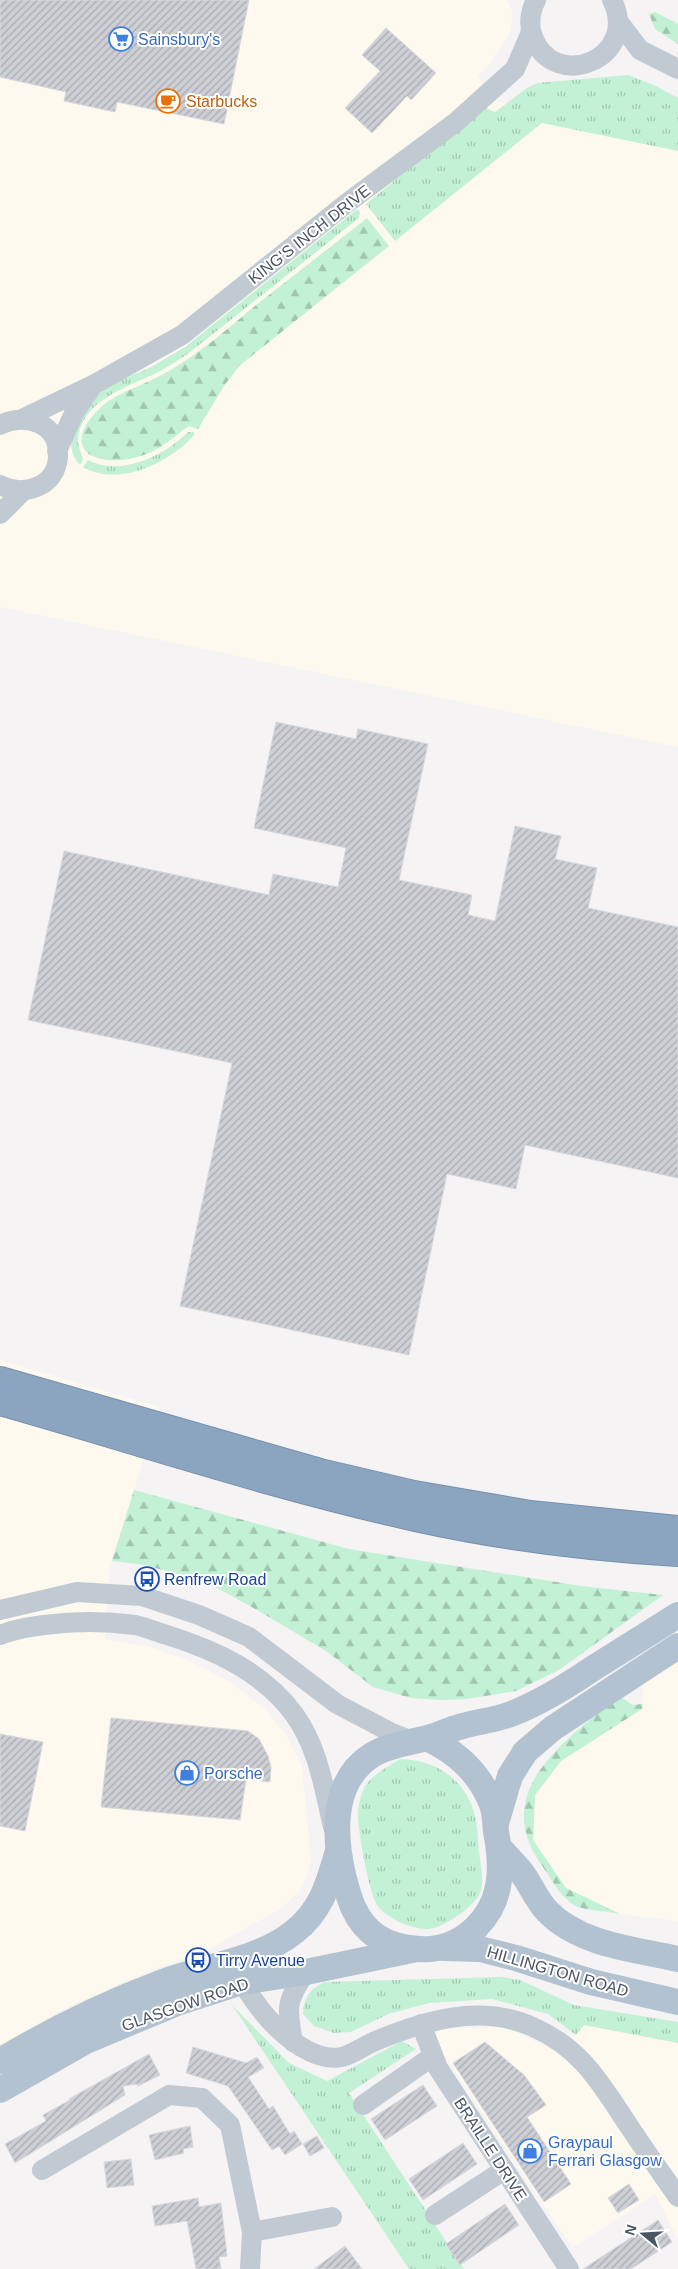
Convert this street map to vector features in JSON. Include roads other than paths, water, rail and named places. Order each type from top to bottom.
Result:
[{"type":"highway","points":[[0,1380],[312,1470],[414,1495],[530,1515],[678,1530]]},
{"type":"highway","points":[[0,1402],[265,1478],[418,1518],[527,1538],[586,1545],[678,1552]]},
{"type":"main road","points":[[418,1739],[447,1748],[472,1769],[492,1802],[497,1836],[500,1880],[496,1897],[488,1912],[480,1924],[468,1935],[458,1942],[438,1948],[413,1950],[393,1945],[380,1939],[361,1922],[353,1909],[337,1846],[340,1799],[357,1768],[372,1755],[418,1739],[458,1727],[485,1723],[512,1714],[558,1691],[678,1615]]},
{"type":"main road","points":[[678,1646],[553,1728],[525,1752],[510,1776],[497,1836],[522,1873],[530,1889],[547,1911],[572,1930],[598,1940],[678,1959]]},
{"type":"main road","name":"GLASGOW ROAD","points":[[0,2090],[86,2041],[177,2003],[238,1970],[293,1933],[321,1903],[337,1846]]},
{"type":"main road","name":"HILLINGTON ROAD","points":[[438,1948],[480,1949],[516,1958],[591,1982],[678,2002]]},
{"type":"main road","name":"GLASGOW ROAD","points":[[0,2061],[118,2000],[164,1982],[238,1970],[306,1972],[413,1950]]},
{"type":"street","name":"KING'S INCH DRIVE","points":[[0,425],[12,419],[24,418],[92,385],[182,335],[347,203],[456,122],[515,70],[531,32],[531,15],[536,0]]},
{"type":"street","points":[[612,0],[618,21],[640,50],[678,70]]},
{"type":"street","points":[[604,54],[614,39],[618,21]]},
{"type":"street","points":[[531,32],[536,43],[552,60]]},
{"type":"street","name":"KING'S INCH DRIVE","points":[[515,70],[552,60],[562,64],[579,65],[595,61],[604,54],[640,50]]},
{"type":"street","name":"KING'S INCH DRIVE","points":[[0,514],[23,491],[35,489],[49,478],[58,458],[57,451],[74,413],[92,385]]},
{"type":"street","points":[[24,418],[36,421],[46,428],[54,439],[57,451]]},
{"type":"street","points":[[0,485],[12,490],[23,491]]},
{"type":"street","points":[[0,1610],[77,1592],[142,1596],[199,1615],[249,1637],[337,1704],[392,1734],[418,1739]]},
{"type":"street","points":[[0,1635],[13,1630],[73,1621],[136,1625],[192,1643],[244,1669],[280,1699],[293,1713],[307,1735],[320,1770],[337,1846]]},
{"type":"street","points":[[238,1970],[271,2022],[293,2042],[318,2055],[332,2058],[343,2057],[370,2043],[421,2024],[445,2018],[466,2016],[499,2018],[533,2027],[568,2046],[596,2075],[678,2197]]},
{"type":"street","points":[[293,2042],[288,2005],[296,1986],[306,1972]]},
{"type":"street","name":"BRAILLE DRIVE","points":[[421,2024],[438,2068],[569,2269]]},
{"type":"street","points":[[363,2105],[434,2056]]},
{"type":"street","points":[[42,2170],[169,2095],[202,2098],[230,2124],[252,2232],[250,2269]]},
{"type":"street","points":[[435,2215],[504,2170]]},
{"type":"street","points":[[252,2232],[332,2216]]},
{"type":"place","name":"Sainsbury's","points":[[121,39]]},
{"type":"place","name":"Starbucks","points":[[168,101]]},
{"type":"place","name":"Renfrew Road","points":[[147,1579]]},
{"type":"place","name":"Porsche","points":[[187,1773]]},
{"type":"place","name":"Tirry Avenue","points":[[198,1960]]},
{"type":"place","name":"Graypaul Ferrari Glasgow","points":[[530,2151]]}]
